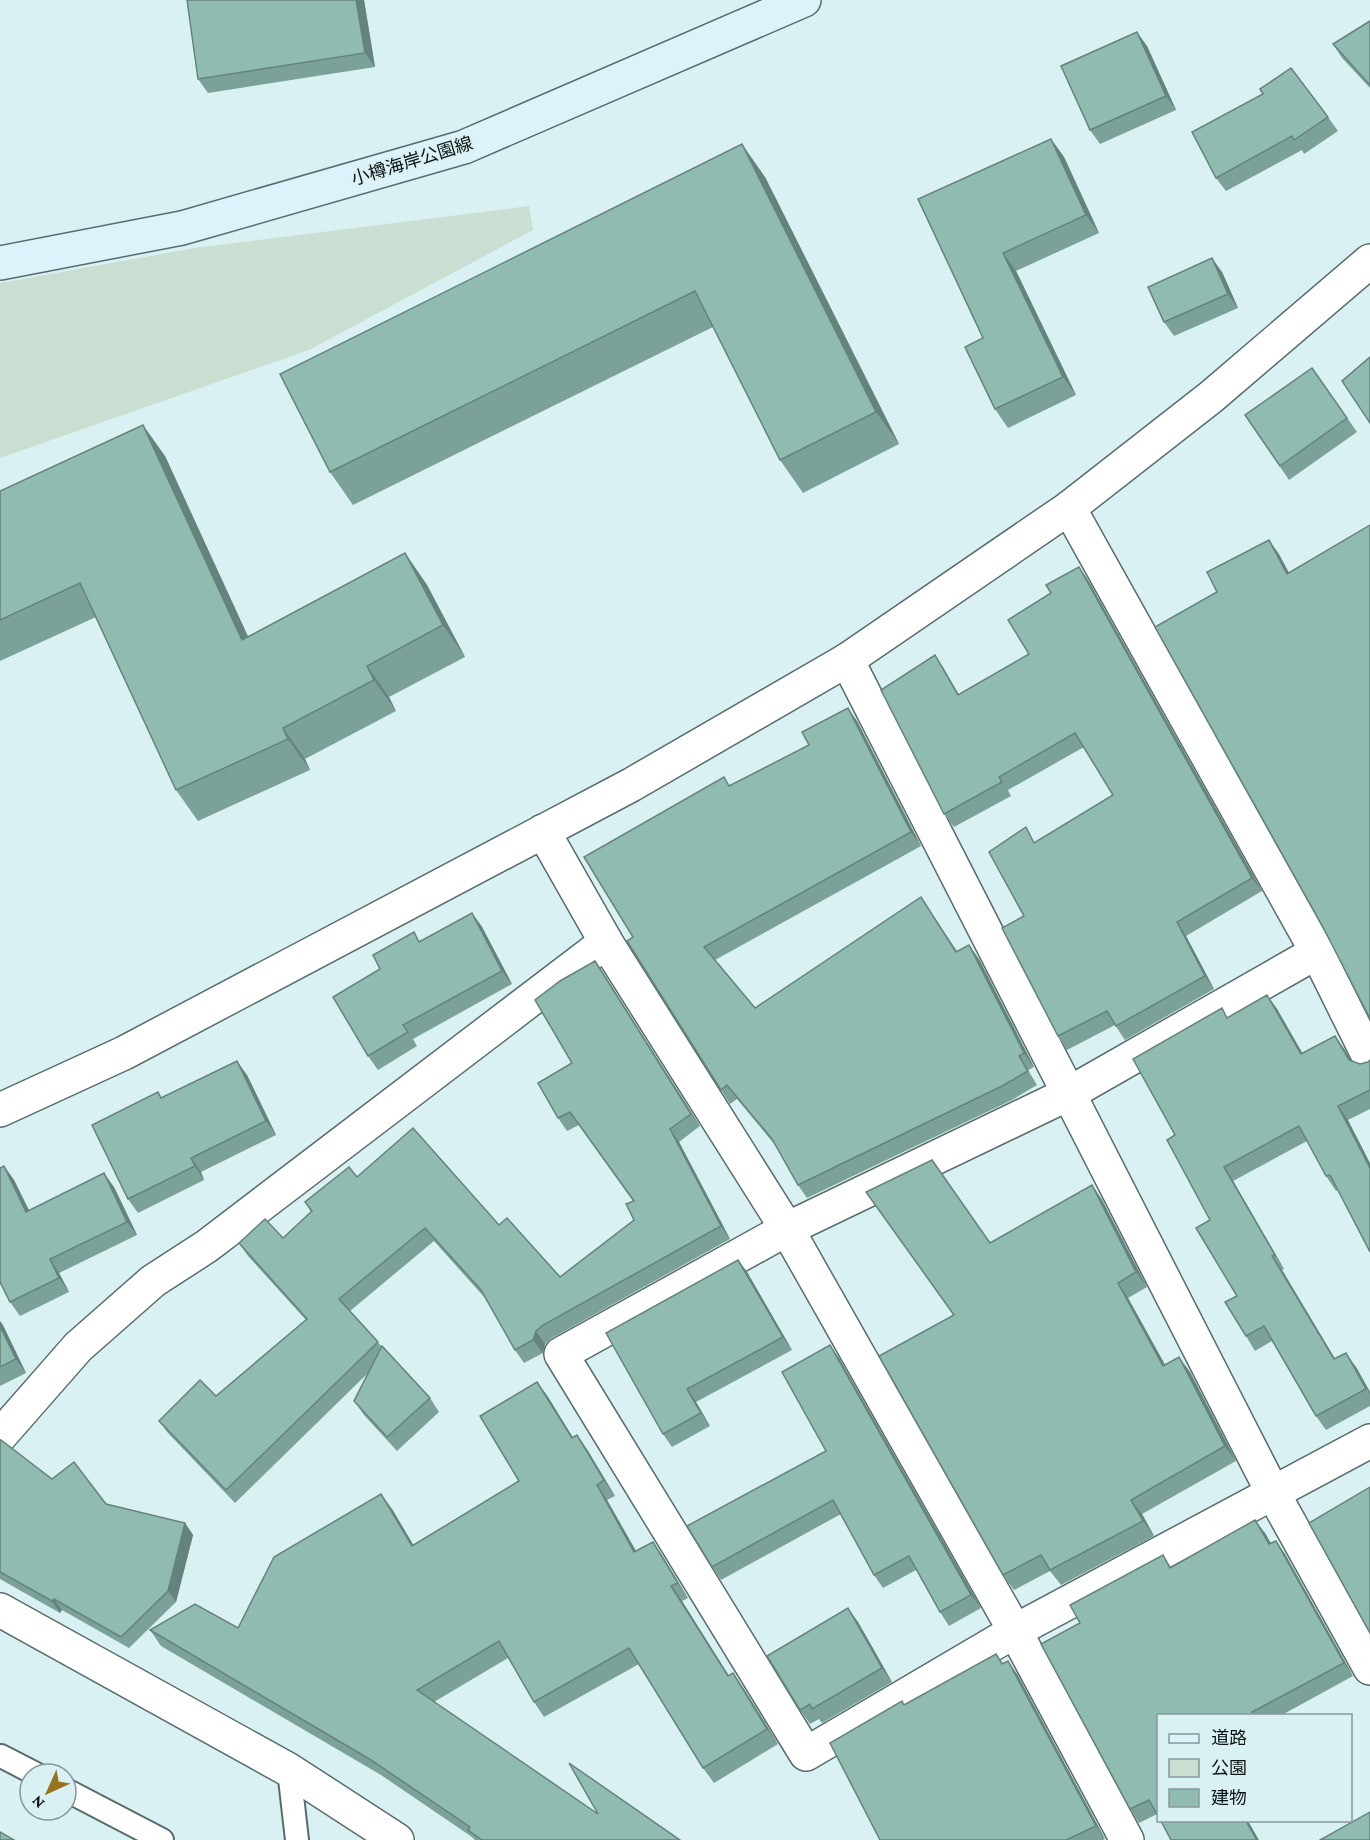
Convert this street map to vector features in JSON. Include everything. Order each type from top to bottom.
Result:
[{"type":"main road","name":"小樽海岸公園線","points":[[0,262],[182,228],[464,147],[804,0]]},
{"type":"street","points":[[0,1110],[124,1053],[630,785],[847,660],[1069,508],[1212,398],[1370,261]]},
{"type":"street","points":[[1069,508],[1317,952],[1370,1059]]},
{"type":"street","points":[[847,660],[1273,1493],[1370,1668]]},
{"type":"street","points":[[543,831],[606,942],[787,1229],[1015,1631],[1127,1840]]},
{"type":"street","points":[[0,1436],[78,1347],[153,1281],[207,1246],[606,942]]},
{"type":"street","points":[[1317,952],[1068,1094],[787,1229],[561,1354],[806,1754],[1015,1631],[1370,1441]]},
{"type":"street","points":[[0,1610],[289,1770],[397,1840]]},
{"type":"lane","points":[[1,1756],[18,1765]]},
{"type":"lane","points":[[289,1770],[297,1840]]},
{"type":"lane","points":[[78,1796],[162,1840]]},
{"type":"green space","points":[[529,206],[533,230],[309,350],[0,458],[0,283],[195,248]]},
{"type":"building","points":[[187,0],[356,0],[365,53],[198,79]]},
{"type":"building","points":[[1370,21],[1370,85],[1333,44]]},
{"type":"building","points":[[1137,32],[1166,96],[1090,130],[1061,66]]},
{"type":"building","points":[[1291,68],[1328,117],[1294,140],[1292,136],[1216,178],[1192,132],[1263,94],[1260,89]]},
{"type":"building","points":[[1051,139],[1086,215],[1003,253],[1063,377],[995,409],[965,347],[983,338],[918,199]]},
{"type":"building","points":[[742,144],[876,412],[780,460],[695,291],[330,472],[280,374]]},
{"type":"building","points":[[1212,258],[1228,294],[1164,322],[1148,287]]},
{"type":"building","points":[[1370,357],[1370,423],[1342,381]]},
{"type":"building","points":[[1312,368],[1347,418],[1280,466],[1245,415]]},
{"type":"building","points":[[143,425],[242,640],[405,553],[443,625],[367,666],[374,680],[283,728],[288,739],[176,790],[80,583],[0,620],[0,491]]},
{"type":"building","points":[[1370,525],[1370,1019],[1324,929],[1155,627],[1217,592],[1207,572],[1269,540],[1287,574]]},
{"type":"building","points":[[1079,567],[1252,878],[1177,922],[1205,976],[1116,1026],[1107,1011],[1058,1036],[1002,928],[1024,916],[989,852],[1026,827],[1034,843],[1113,795],[1075,733],[999,777],[1002,782],[944,814],[881,690],[935,655],[958,695],[1029,654],[1008,620],[1051,593],[1046,585]]},
{"type":"building","points":[[848,708],[911,832],[704,947],[755,1008],[921,897],[956,952],[969,945],[1024,1053],[1019,1056],[1028,1071],[1002,1086],[798,1185],[772,1139],[727,1085],[721,1090],[627,941],[633,937],[584,857],[724,777],[729,786],[809,745],[802,732]]},
{"type":"building","points":[[472,913],[502,971],[403,1025],[408,1032],[368,1056],[333,997],[380,969],[373,955],[414,932],[419,942]]},
{"type":"building","points":[[595,961],[691,1114],[670,1129],[721,1226],[543,1325],[536,1331],[533,1340],[515,1350],[481,1290],[425,1228],[339,1299],[378,1342],[226,1490],[159,1421],[200,1380],[216,1396],[307,1319],[239,1243],[265,1219],[283,1238],[312,1211],[305,1202],[349,1167],[357,1177],[413,1128],[499,1225],[507,1218],[560,1277],[634,1220],[626,1204],[634,1201],[570,1112],[558,1118],[538,1083],[572,1063],[535,1000],[560,981]]},
{"type":"building","points":[[1267,995],[1301,1054],[1335,1036],[1349,1060],[1360,1064],[1370,1060],[1370,1090],[1338,1106],[1370,1168],[1370,1252],[1330,1175],[1326,1176],[1299,1126],[1224,1167],[1275,1255],[1272,1256],[1334,1359],[1346,1353],[1366,1389],[1316,1416],[1264,1326],[1246,1336],[1225,1302],[1237,1296],[1196,1228],[1210,1220],[1167,1140],[1175,1135],[1133,1059],[1222,1008],[1227,1018]]},
{"type":"building","points":[[237,1061],[266,1121],[191,1158],[195,1166],[128,1199],[92,1125],[158,1092],[161,1098]]},
{"type":"building","points":[[932,1160],[990,1243],[1092,1185],[1136,1272],[1118,1283],[1163,1366],[1179,1357],[1225,1446],[1131,1500],[1143,1521],[1050,1570],[1041,1555],[1003,1575],[879,1356],[954,1315],[866,1192]]},
{"type":"building","points":[[4,1166],[26,1212],[104,1173],[127,1222],[50,1259],[59,1278],[10,1302],[0,1282],[0,1168]]},
{"type":"building","points":[[738,1260],[783,1337],[687,1389],[701,1413],[663,1434],[606,1333]]},
{"type":"building","points":[[0,1326],[16,1359],[0,1367]]},
{"type":"building","points":[[830,1345],[971,1595],[940,1612],[909,1556],[874,1575],[833,1500],[712,1567],[687,1526],[826,1451],[782,1372]]},
{"type":"building","points":[[382,1346],[430,1398],[387,1437],[354,1401]]},
{"type":"building","points":[[537,1382],[572,1438],[577,1435],[604,1480],[597,1485],[634,1552],[653,1542],[678,1583],[671,1586],[728,1676],[733,1673],[767,1729],[703,1768],[629,1648],[534,1702],[499,1641],[417,1690],[598,1814],[569,1763],[680,1840],[482,1840],[468,1830],[470,1827],[371,1760],[150,1630],[195,1604],[238,1628],[274,1557],[381,1494],[412,1546],[519,1481],[480,1416]]},
{"type":"building","points":[[0,1440],[52,1479],[74,1462],[106,1504],[185,1523],[168,1591],[121,1637],[0,1572]]},
{"type":"building","points":[[1370,1487],[1370,1633],[1309,1523]]},
{"type":"building","points":[[1255,1520],[1269,1544],[1276,1541],[1344,1663],[1252,1712],[1253,1714],[1157,1714],[1157,1814],[1149,1800],[1130,1809],[1041,1644],[1080,1623],[1070,1605],[1163,1555],[1170,1568]]},
{"type":"building","points":[[848,1608],[882,1668],[812,1709],[810,1704],[800,1710],[767,1656]]},
{"type":"building","points":[[996,1654],[1002,1664],[1008,1661],[1096,1826],[1068,1840],[880,1840],[830,1743],[902,1701],[904,1705]]},
{"type":"building","points":[[1370,1812],[1370,1840],[1320,1840]]},
{"type":"building","points":[[1162,1822],[1247,1822],[1257,1840],[1171,1840]]},
{"type":"building","points":[[0,1832],[14,1840],[0,1840]]}]
